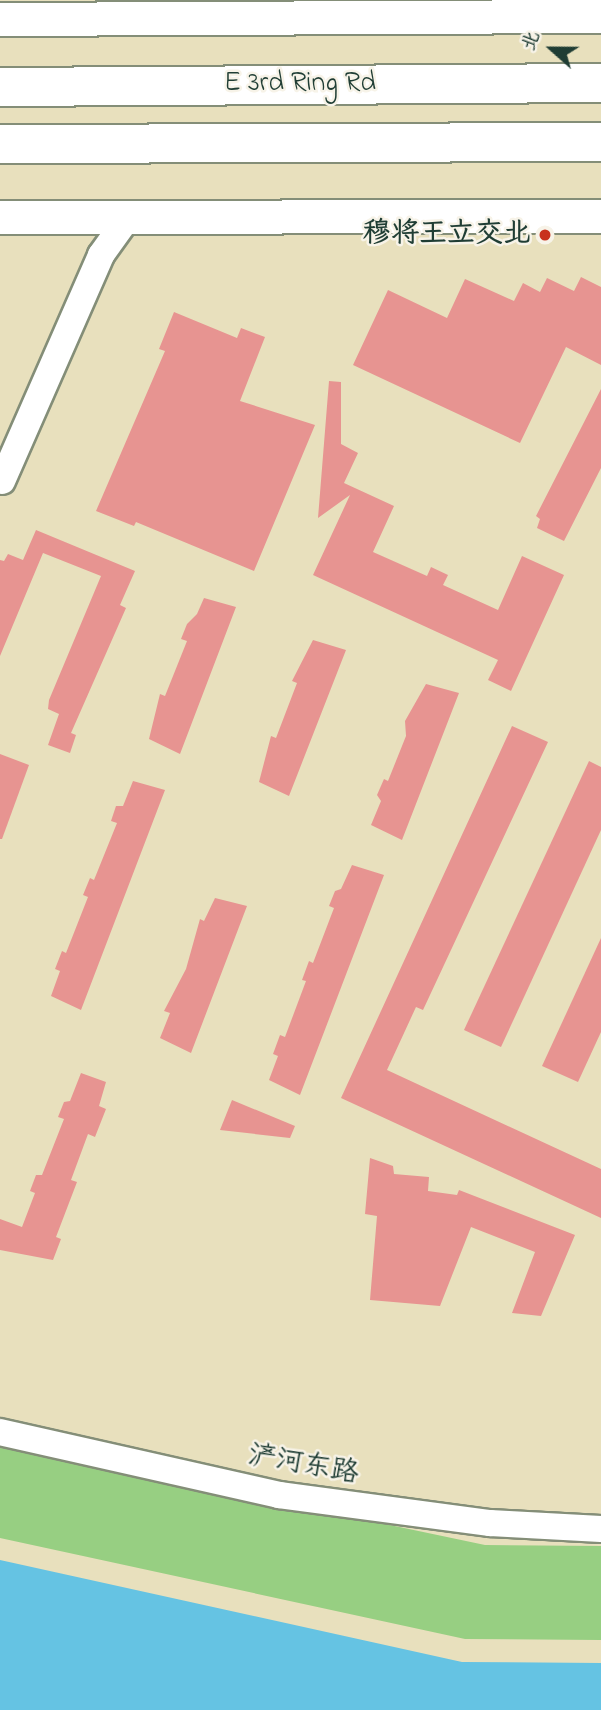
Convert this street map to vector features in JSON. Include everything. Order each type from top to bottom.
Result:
[{"type":"highway","name":"E 3rd Ring Rd","points":[[0,87],[601,83]]},
{"type":"highway","name":"E 3rd Ring Rd","points":[[0,144],[601,142]]},
{"type":"main road","points":[[0,19],[601,16]]},
{"type":"main road","points":[[0,217],[601,216]]},
{"type":"street","points":[[2,481],[101,255],[129,216]]},
{"type":"street","name":"浐河东路","points":[[0,1432],[305,1499],[490,1523],[601,1529]]},
{"type":"green space","points":[[0,1443],[485,1545],[601,1546],[601,1640],[465,1639],[0,1538]]},
{"type":"water","points":[[0,1560],[462,1662],[601,1663],[601,1710],[0,1710]]},
{"type":"building","points":[[581,277],[601,287],[601,365],[566,347],[520,443],[353,365],[388,290],[447,318],[465,279],[514,301],[523,283],[540,292],[547,278],[574,291]]},
{"type":"building","points":[[174,312],[237,338],[241,328],[265,337],[240,401],[315,425],[254,571],[136,522],[134,526],[96,511],[165,351],[159,349]]},
{"type":"building","points":[[329,381],[341,382],[341,444],[358,453],[344,483],[394,506],[373,552],[427,576],[431,567],[448,575],[443,585],[498,610],[522,556],[564,575],[511,691],[488,680],[498,660],[313,575],[350,495],[318,518]]},
{"type":"building","points":[[601,389],[601,468],[564,541],[537,528],[540,519],[536,516]]},
{"type":"building","points":[[36,530],[135,571],[120,605],[126,608],[71,733],[76,735],[70,753],[48,745],[59,714],[48,709],[49,700],[101,576],[43,553],[0,656],[0,560],[4,561],[8,554],[23,560]]},
{"type":"building","points":[[204,598],[236,607],[180,754],[149,739],[160,694],[165,696],[187,641],[181,639],[187,624],[197,614]]},
{"type":"building","points":[[313,640],[346,650],[289,796],[259,782],[271,736],[276,738],[297,683],[292,681]]},
{"type":"building","points":[[426,684],[459,693],[402,840],[371,825],[381,801],[377,795],[384,779],[388,781],[406,736],[405,721]]},
{"type":"building","points":[[512,726],[548,742],[423,1010],[416,1007],[387,1070],[601,1169],[601,1218],[341,1098]]},
{"type":"building","points":[[0,754],[29,765],[2,839],[0,839]]},
{"type":"building","points":[[589,761],[601,767],[601,830],[501,1047],[464,1030]]},
{"type":"building","points":[[133,781],[165,790],[81,1010],[51,996],[60,971],[55,969],[62,951],[66,953],[88,897],[83,895],[90,878],[94,880],[117,823],[111,821],[116,806],[123,806]]},
{"type":"building","points":[[352,865],[384,875],[300,1095],[269,1080],[278,1056],[273,1054],[280,1035],[285,1037],[306,981],[302,980],[309,961],[313,963],[334,908],[329,906],[335,891],[341,889]]},
{"type":"building","points":[[215,898],[247,906],[191,1053],[160,1038],[170,1013],[164,1011],[186,969],[200,919],[204,921]]},
{"type":"building","points":[[601,938],[601,1032],[578,1082],[542,1066]]},
{"type":"building","points":[[81,1073],[106,1082],[99,1106],[106,1109],[95,1137],[88,1134],[71,1180],[77,1182],[56,1237],[61,1239],[53,1260],[0,1250],[0,1219],[22,1227],[35,1193],[30,1191],[36,1175],[42,1175],[64,1119],[58,1117],[64,1102],[70,1101]]},
{"type":"building","points":[[232,1100],[295,1126],[290,1138],[220,1130]]},
{"type":"building","points":[[370,1158],[393,1166],[394,1174],[429,1177],[428,1191],[457,1195],[459,1190],[575,1235],[541,1316],[512,1313],[535,1252],[471,1227],[440,1306],[370,1300],[377,1216],[365,1214]]},
{"type":"place","name":"穆将王立交北","points":[[545,235]]}]
